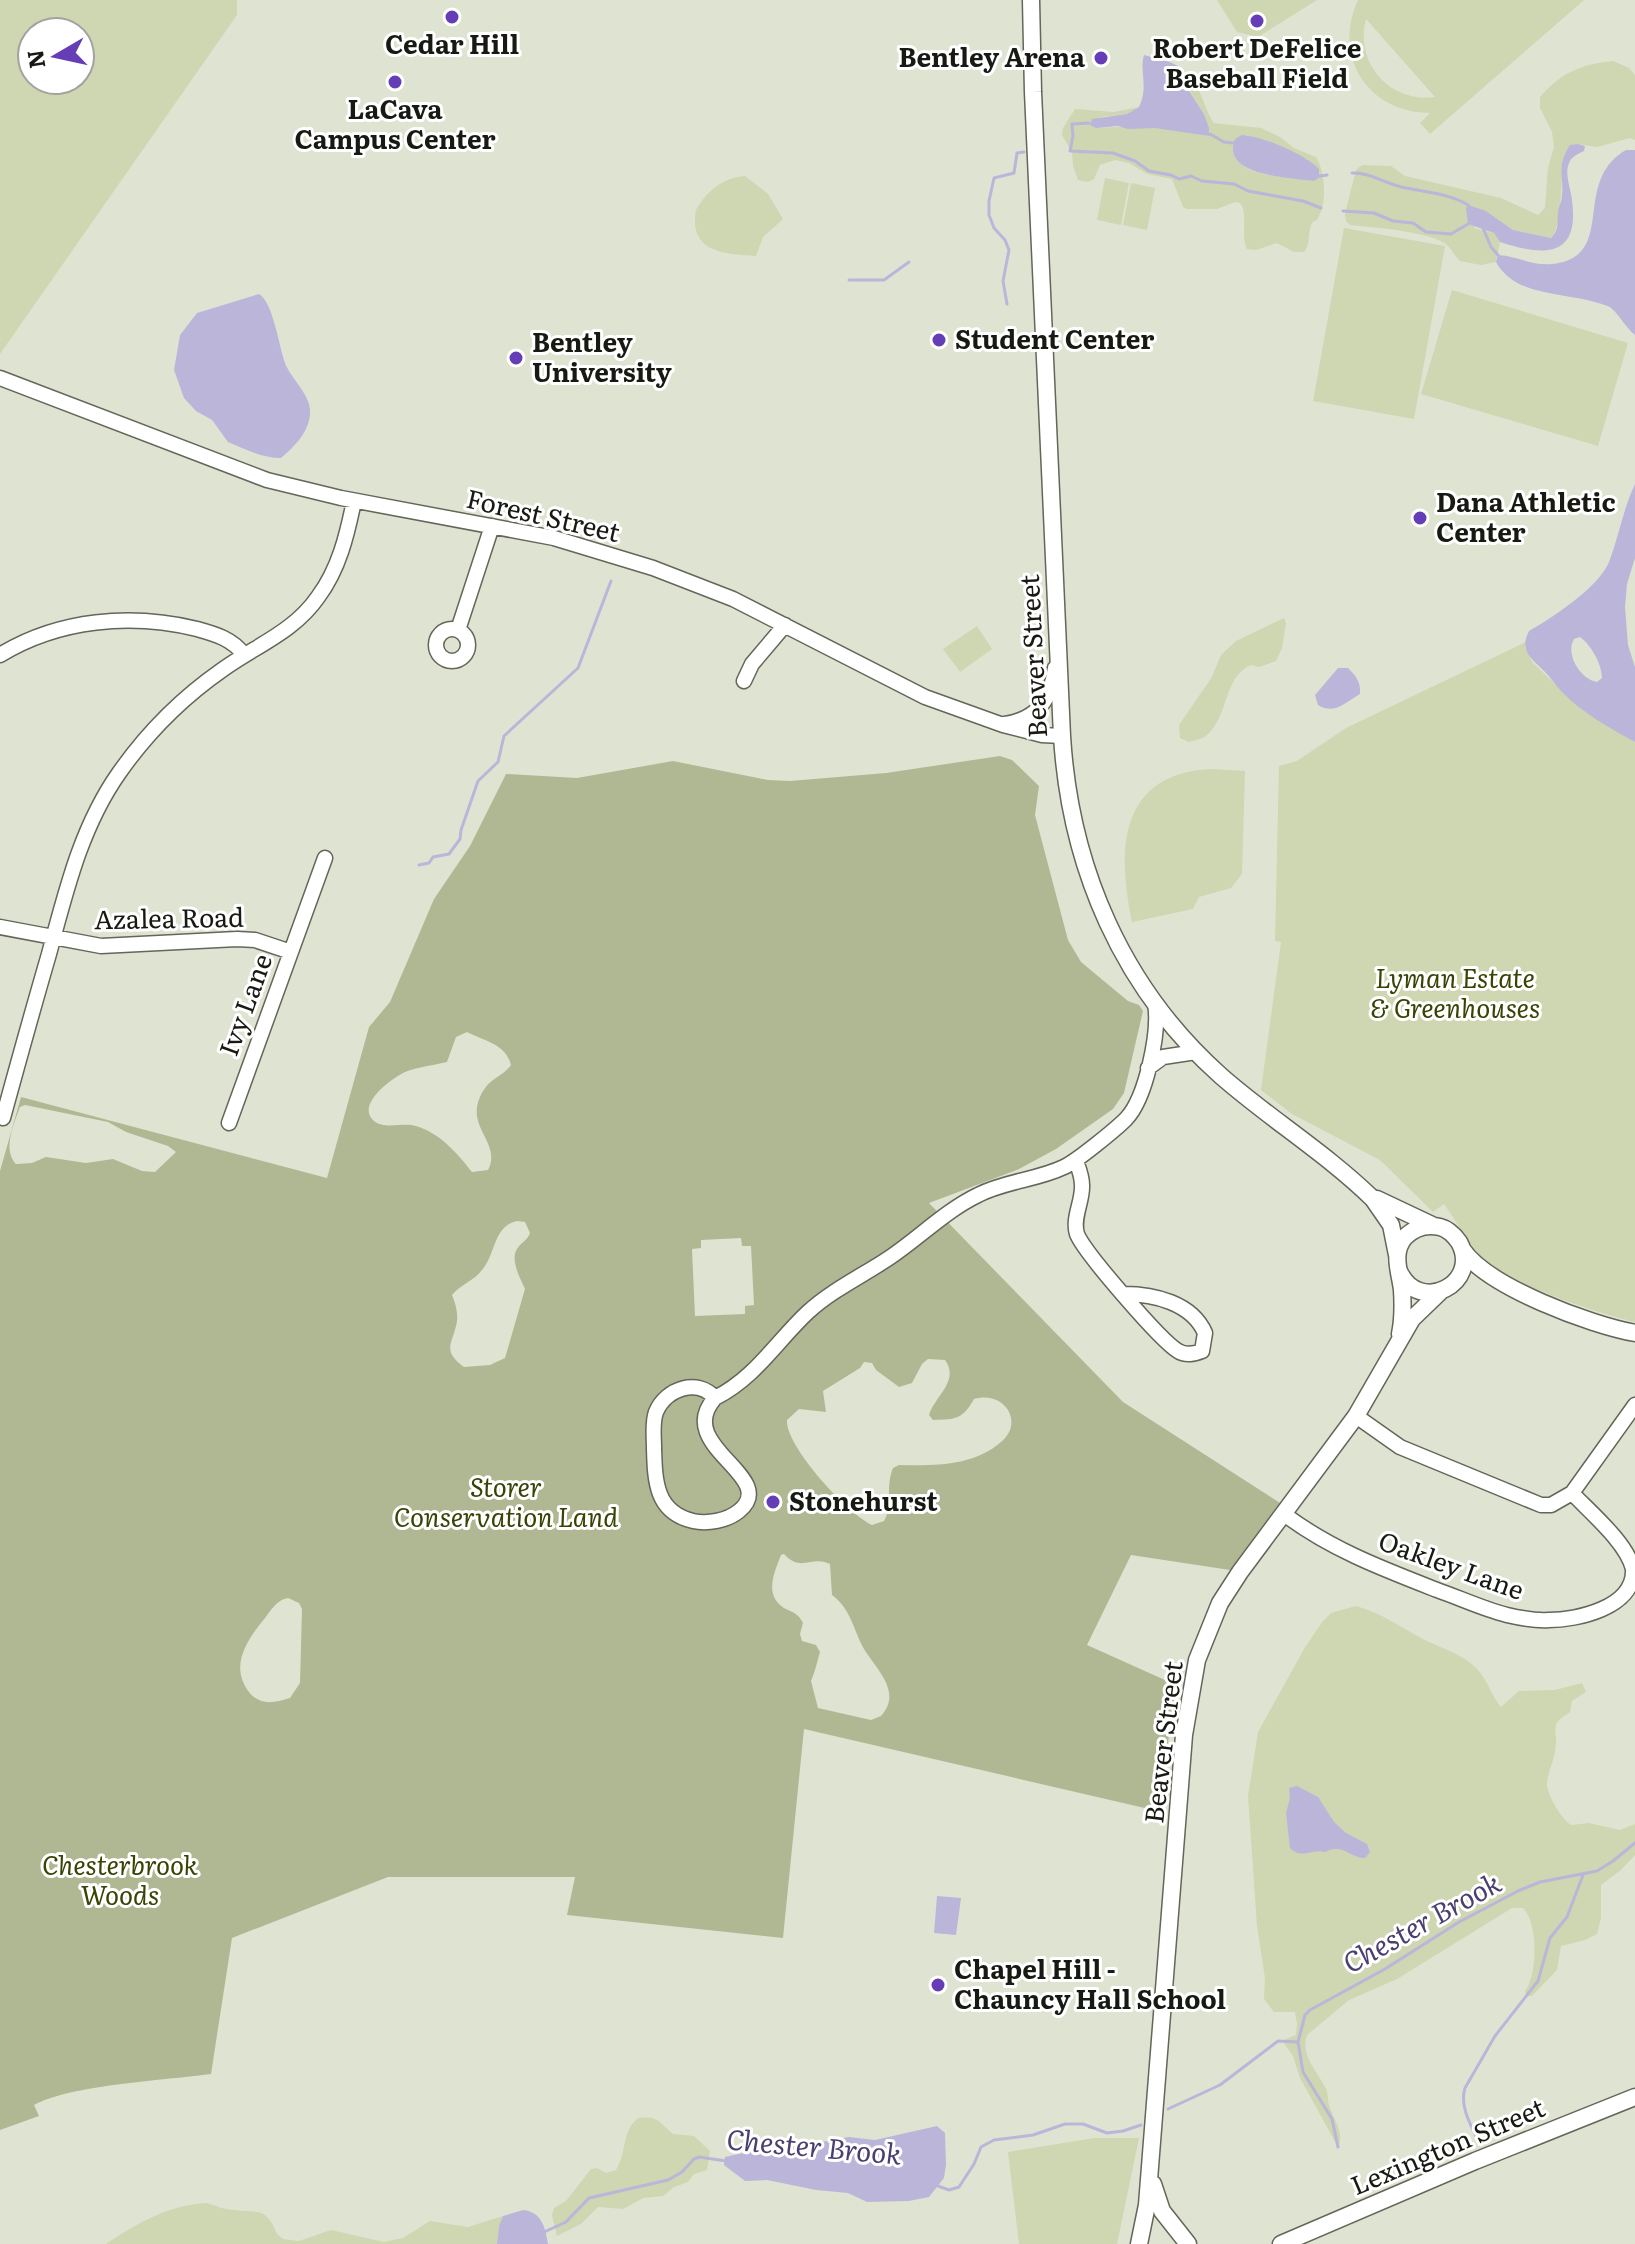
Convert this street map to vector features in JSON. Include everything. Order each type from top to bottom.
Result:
[{"type":"main road","name":"Beaver Street","points":[[1031,0],[1032,84],[1062,736],[1069,805],[1083,862],[1114,936],[1155,1003],[1196,1052],[1378,1204],[1391,1225],[1398,1263],[1403,1310],[1398,1343]]},
{"type":"main road","name":"Beaver Street","points":[[1368,1194],[1440,1227]]},
{"type":"main road","points":[[1495,1280],[1473,1278],[1445,1289],[1423,1293],[1413,1288],[1398,1263],[1402,1242],[1412,1231],[1425,1226],[1440,1227],[1454,1235],[1474,1265],[1495,1280],[1554,1306],[1635,1333]]},
{"type":"main road","points":[[1445,1289],[1462,1270],[1462,1248]]},
{"type":"main road","name":"Beaver Street","points":[[1149,2244],[1147,2205],[1184,1735],[1190,1686],[1201,1647],[1217,1609],[1233,1583],[1356,1416],[1419,1311],[1445,1289]]},
{"type":"main road","name":"Lexington Street","points":[[1281,2244],[1635,2097]]},
{"type":"main road","points":[[1129,2244],[1152,2144]]},
{"type":"main road","points":[[1150,2164],[1152,2183],[1162,2211],[1188,2244]]},
{"type":"main road","name":"Beaver Street","points":[[1139,2244],[1147,2205]]},
{"type":"street","name":"Forest Street","points":[[0,378],[241,471],[301,490],[554,538],[653,568],[719,593],[925,697],[1003,725],[1042,735],[1062,736]]},
{"type":"street","points":[[3,1118],[81,846],[100,803],[147,736],[180,703],[244,655],[286,631],[318,597],[339,558],[354,501]]},
{"type":"street","points":[[458,630],[492,526]]},
{"type":"street","points":[[0,655],[37,637],[87,624],[146,620],[204,631],[229,641],[244,655]]},
{"type":"street","points":[[744,681],[752,664],[785,625]]},
{"type":"street","points":[[1003,725],[1026,719],[1045,702],[1053,682],[1057,640]]},
{"type":"street","name":"Ivy Lane","points":[[229,1123],[325,858]]},
{"type":"street","name":"Azalea Road","points":[[0,927],[111,947],[237,939],[255,940],[291,952]]},
{"type":"street","points":[[715,1398],[709,1390],[699,1386],[688,1387],[667,1398],[654,1416],[656,1488],[660,1498],[670,1510],[684,1519],[700,1523],[717,1521],[739,1511],[746,1503],[748,1492],[745,1479],[738,1469],[708,1438],[705,1416],[715,1398],[751,1375],[824,1298],[891,1256],[964,1203],[1001,1184],[1061,1169],[1076,1161],[1124,1121],[1135,1109],[1148,1068],[1156,1024],[1155,1003]]},
{"type":"street","points":[[1148,1068],[1163,1057],[1196,1052]]},
{"type":"street","points":[[1076,1161],[1083,1188],[1077,1233],[1083,1245],[1124,1294],[1177,1350],[1194,1354],[1202,1351],[1205,1333],[1193,1314],[1152,1297],[1124,1294]]},
{"type":"street","points":[[1356,1416],[1400,1447],[1541,1505],[1551,1505],[1572,1493],[1635,1405]]},
{"type":"street","name":"Oakley Lane","points":[[1284,1514],[1320,1539],[1399,1575],[1505,1614],[1547,1621],[1590,1614],[1612,1606],[1624,1597],[1634,1578],[1633,1567],[1626,1554],[1572,1493]]},
{"type":"green space","points":[[0,0],[237,0],[237,15],[0,354]]},
{"type":"green space","name":"Robert DeFelice Baseball Field","points":[[1217,0],[1317,0],[1258,37],[1237,32]]},
{"type":"green space","points":[[1358,0],[1584,0],[1430,134],[1420,123],[1430,113],[1389,103],[1373,92],[1361,78],[1353,61],[1351,21]],"holes":[[[1366,19],[1435,97],[1404,94],[1379,77],[1365,51]]]},
{"type":"green space","points":[[1613,61],[1629,68],[1635,75],[1635,140],[1630,138],[1597,147],[1578,144],[1566,152],[1558,222],[1551,238],[1513,230],[1486,211],[1474,228],[1494,233],[1500,242],[1496,262],[1481,265],[1460,261],[1448,246],[1430,237],[1350,225],[1346,221],[1356,170],[1362,165],[1391,166],[1405,176],[1501,198],[1538,215],[1545,208],[1548,168],[1554,147],[1552,132],[1540,108],[1540,97],[1572,71]]},
{"type":"green space","points":[[1180,75],[1188,78],[1198,89],[1214,123],[1261,128],[1316,157],[1323,178],[1323,202],[1319,216],[1311,226],[1304,252],[1294,252],[1277,243],[1256,250],[1247,249],[1244,213],[1240,203],[1217,209],[1187,209],[1183,207],[1172,179],[1147,174],[1129,163],[1115,160],[1100,165],[1094,179],[1088,182],[1078,180],[1072,152],[1062,135],[1075,109],[1114,112],[1139,107],[1127,114],[1101,117],[1096,128],[1179,130],[1206,136],[1210,134],[1204,114]],"holes":[[[1247,135],[1308,160],[1313,181],[1262,174],[1240,164],[1234,155],[1233,143]]]},
{"type":"green space","points":[[745,176],[768,194],[783,219],[763,237],[756,256],[711,248],[703,243],[695,224],[696,210],[710,191],[729,179]]},
{"type":"green space","points":[[1105,178],[1129,183],[1121,225],[1097,220]]},
{"type":"green space","points":[[1131,183],[1155,188],[1147,230],[1123,225]]},
{"type":"green space","points":[[1344,228],[1445,246],[1414,419],[1313,401]]},
{"type":"green space","points":[[1452,290],[1628,343],[1598,446],[1421,394]]},
{"type":"green space","points":[[1284,618],[1282,648],[1276,661],[1259,667],[1251,665],[1235,678],[1219,718],[1205,736],[1189,742],[1180,738],[1179,725],[1212,677],[1221,655],[1236,641]]},
{"type":"green space","points":[[977,626],[992,649],[960,672],[943,649]]},
{"type":"green space","name":"Lyman Estate & Greenhouses","points":[[1526,642],[1525,648],[1533,663],[1584,711],[1635,742],[1635,1322],[1553,1296],[1492,1266],[1475,1250],[1444,1204],[1433,1212],[1380,1160],[1292,1114],[1261,1090],[1281,942],[1275,941],[1279,766],[1297,761],[1346,728]]},
{"type":"green space","name":"Storer Conservation Land","points":[[1000,756],[1012,760],[1039,786],[1035,815],[1068,940],[1081,962],[1143,1011],[1124,1093],[1113,1109],[1056,1149],[1019,1169],[929,1203],[1123,1402],[1280,1503],[1230,1570],[1131,1555],[1087,1645],[1176,1685],[1162,1812],[804,1729],[783,1938],[567,1915],[575,1877],[388,1877],[232,1938],[211,2074],[120,2084],[50,2098],[34,2105],[39,2116],[0,2130],[0,1171],[21,1097],[327,1178],[369,1027],[390,1002],[434,899],[470,846],[506,774],[577,778],[673,761],[768,780],[886,773]],"holes":[[[467,1032],[494,1044],[504,1052],[511,1065],[487,1085],[477,1108],[477,1118],[491,1152],[488,1170],[472,1172],[447,1144],[425,1129],[411,1125],[378,1124],[369,1115],[372,1100],[392,1080],[410,1070],[447,1062],[456,1037]],[[25,1105],[108,1122],[176,1152],[155,1172],[142,1171],[113,1159],[86,1163],[46,1157],[32,1163],[16,1164],[10,1151],[12,1129],[20,1107]],[[517,1221],[525,1222],[530,1233],[515,1253],[516,1269],[525,1289],[505,1358],[490,1365],[464,1367],[450,1351],[457,1317],[452,1295],[487,1264],[503,1229]],[[741,1238],[742,1246],[751,1246],[754,1305],[745,1306],[745,1314],[695,1316],[692,1249],[701,1248],[701,1240]],[[928,1359],[945,1360],[950,1375],[929,1415],[933,1420],[958,1417],[974,1399],[985,1397],[1002,1403],[1011,1417],[1011,1426],[1001,1442],[978,1456],[953,1463],[899,1465],[893,1468],[887,1515],[884,1521],[872,1525],[848,1508],[807,1462],[789,1432],[787,1420],[799,1409],[826,1412],[823,1391],[860,1368],[864,1362],[872,1363],[876,1370],[899,1387],[912,1383]],[[784,1554],[796,1562],[830,1564],[832,1595],[848,1613],[864,1649],[885,1681],[889,1698],[881,1716],[871,1720],[818,1708],[811,1681],[820,1652],[816,1645],[802,1641],[803,1623],[775,1598],[772,1586],[774,1573]],[[288,1598],[299,1603],[302,1609],[300,1683],[290,1698],[273,1702],[258,1700],[243,1682],[243,1654],[252,1635],[281,1601]]]},
{"type":"green space","points":[[1212,769],[1245,771],[1242,874],[1231,888],[1199,897],[1193,909],[1132,922],[1125,869],[1126,843],[1131,820],[1141,800],[1158,785],[1181,774]]},
{"type":"green space","points":[[1356,1606],[1383,1616],[1466,1660],[1481,1674],[1501,1707],[1519,1691],[1555,1690],[1582,1683],[1586,1692],[1572,1701],[1570,1712],[1556,1725],[1555,1749],[1547,1787],[1560,1813],[1572,1825],[1589,1823],[1620,1830],[1635,1824],[1635,1855],[1601,1885],[1601,1918],[1597,1934],[1561,1946],[1557,1970],[1532,1996],[1526,1996],[1525,1991],[1534,1961],[1534,1936],[1523,1908],[1512,1908],[1397,1979],[1349,2000],[1307,2035],[1305,2042],[1310,2062],[1326,2089],[1339,2131],[1338,2147],[1284,2043],[1284,2040],[1296,2035],[1295,2012],[1274,2012],[1264,1999],[1265,1978],[1257,1926],[1248,1796],[1258,1732],[1304,1649],[1331,1613]]},
{"type":"green space","points":[[638,2118],[655,2119],[673,2134],[694,2136],[710,2151],[707,2170],[694,2174],[688,2182],[674,2187],[663,2196],[643,2198],[623,2209],[598,2207],[581,2224],[557,2236],[552,2215],[554,2208],[566,2201],[591,2169],[597,2168],[606,2173],[616,2170],[626,2136]]},
{"type":"green space","points":[[1094,2138],[1139,2138],[1117,2244],[1019,2244],[1008,2152]]},
{"type":"green space","points":[[207,2203],[261,2213],[283,2239],[299,2241],[331,2230],[384,2242],[403,2238],[430,2221],[468,2227],[503,2216],[497,2244],[106,2244],[154,2216],[179,2207]]},
{"type":"water","points":[[1144,55],[1178,66],[1184,83],[1204,114],[1209,136],[1155,128],[1096,128],[1090,125],[1092,119],[1127,114],[1139,107],[1143,93]]},
{"type":"water","points":[[1242,135],[1294,152],[1319,169],[1319,178],[1314,181],[1289,178],[1247,168],[1233,152],[1235,139]]},
{"type":"water","points":[[1570,145],[1585,146],[1584,151],[1572,159],[1567,170],[1573,215],[1571,230],[1566,241],[1558,247],[1533,250],[1517,247],[1500,242],[1494,233],[1468,224],[1468,205],[1486,211],[1513,230],[1551,238],[1556,230],[1562,198],[1563,159]]},
{"type":"water","points":[[1626,150],[1635,150],[1635,335],[1610,307],[1541,292],[1515,282],[1496,262],[1498,255],[1552,264],[1572,258],[1584,248],[1590,233],[1600,180],[1609,164]]},
{"type":"water","points":[[259,294],[272,315],[285,363],[304,393],[310,412],[305,432],[281,458],[260,455],[228,442],[212,420],[196,411],[184,398],[174,370],[180,335],[197,313]]},
{"type":"water","points":[[1635,484],[1635,558],[1627,584],[1625,607],[1628,645],[1635,667],[1635,742],[1570,700],[1532,659],[1525,644],[1529,631],[1574,601],[1604,572]],"holes":[[[1580,637],[1600,667],[1602,678],[1597,682],[1580,671],[1571,652],[1574,639]]]},
{"type":"water","points":[[1338,668],[1348,668],[1359,683],[1360,694],[1339,707],[1324,708],[1318,705],[1315,695]]},
{"type":"water","points":[[1297,1786],[1318,1797],[1334,1822],[1346,1833],[1367,1844],[1370,1852],[1365,1858],[1337,1849],[1298,1853],[1290,1848],[1286,1813],[1289,1788]]},
{"type":"water","points":[[937,1896],[961,1898],[956,1935],[934,1933]]},
{"type":"water","points":[[937,2126],[945,2133],[944,2178],[929,2197],[909,2201],[867,2202],[848,2193],[767,2180],[745,2181],[724,2165],[725,2157],[791,2142],[810,2144],[849,2137],[875,2140]]},
{"type":"water","points":[[523,2210],[538,2217],[544,2226],[548,2244],[497,2244],[503,2216]]},
{"type":"waterway","points":[[1089,123],[1072,124],[1070,151],[1113,153],[1135,161],[1149,171],[1179,179],[1191,176],[1202,181],[1234,184],[1248,191],[1303,201],[1321,208]]},
{"type":"waterway","points":[[1210,134],[1233,143]]},
{"type":"waterway","points":[[1007,304],[1003,281],[1009,250],[994,228],[989,215],[989,201],[994,178],[1014,173],[1017,153],[1024,152]]},
{"type":"waterway","points":[[1352,173],[1444,195],[1468,205]]},
{"type":"waterway","points":[[1320,176],[1327,175]]},
{"type":"waterway","points":[[1343,211],[1374,213],[1393,221],[1413,223],[1426,232],[1451,234],[1468,224]]},
{"type":"waterway","points":[[1483,228],[1498,255]]},
{"type":"waterway","points":[[849,280],[884,280],[909,262]]},
{"type":"waterway","points":[[419,865],[429,863],[433,857],[449,854],[460,839],[478,781],[498,762],[504,736],[578,668],[611,581]]},
{"type":"waterway","name":"Chester Brook","points":[[1168,2109],[1220,2085],[1278,2041],[1298,2042],[1305,2015],[1310,2010],[1385,1969],[1459,1922],[1540,1882],[1597,1871],[1635,1843]]},
{"type":"waterway","points":[[1480,2145],[1465,2110],[1465,2088],[1495,2036],[1538,1981],[1550,1938],[1567,1917],[1583,1875]]},
{"type":"waterway","points":[[1298,2042],[1303,2072],[1332,2119],[1338,2147]]},
{"type":"waterway","name":"Chester Brook","points":[[938,2186],[949,2190],[959,2187],[981,2147],[994,2140],[1033,2135],[1065,2124],[1083,2124],[1107,2133],[1141,2125]]},
{"type":"waterway","name":"Chester Brook","points":[[542,2233],[566,2222],[589,2198],[668,2180],[699,2157],[726,2161]]},
{"type":"place","name":"Cedar Hill","points":[[452,17]]},
{"type":"place","name":"Robert DeFelice Baseball Field","points":[[1257,21]]},
{"type":"place","name":"Bentley Arena","points":[[1101,58]]},
{"type":"place","name":"LaCava Campus Center","points":[[395,82]]},
{"type":"place","name":"Student Center","points":[[939,340]]},
{"type":"place","name":"Bentley University","points":[[516,358]]},
{"type":"place","name":"Dana Athletic Center","points":[[1420,518]]},
{"type":"place","name":"Stonehurst","points":[[773,1502]]},
{"type":"place","name":"Chapel Hill - Chauncy Hall School","points":[[938,1985]]},
{"type":"park label","name":"Chesterbrook Woods","points":[[120,1881]]}]
